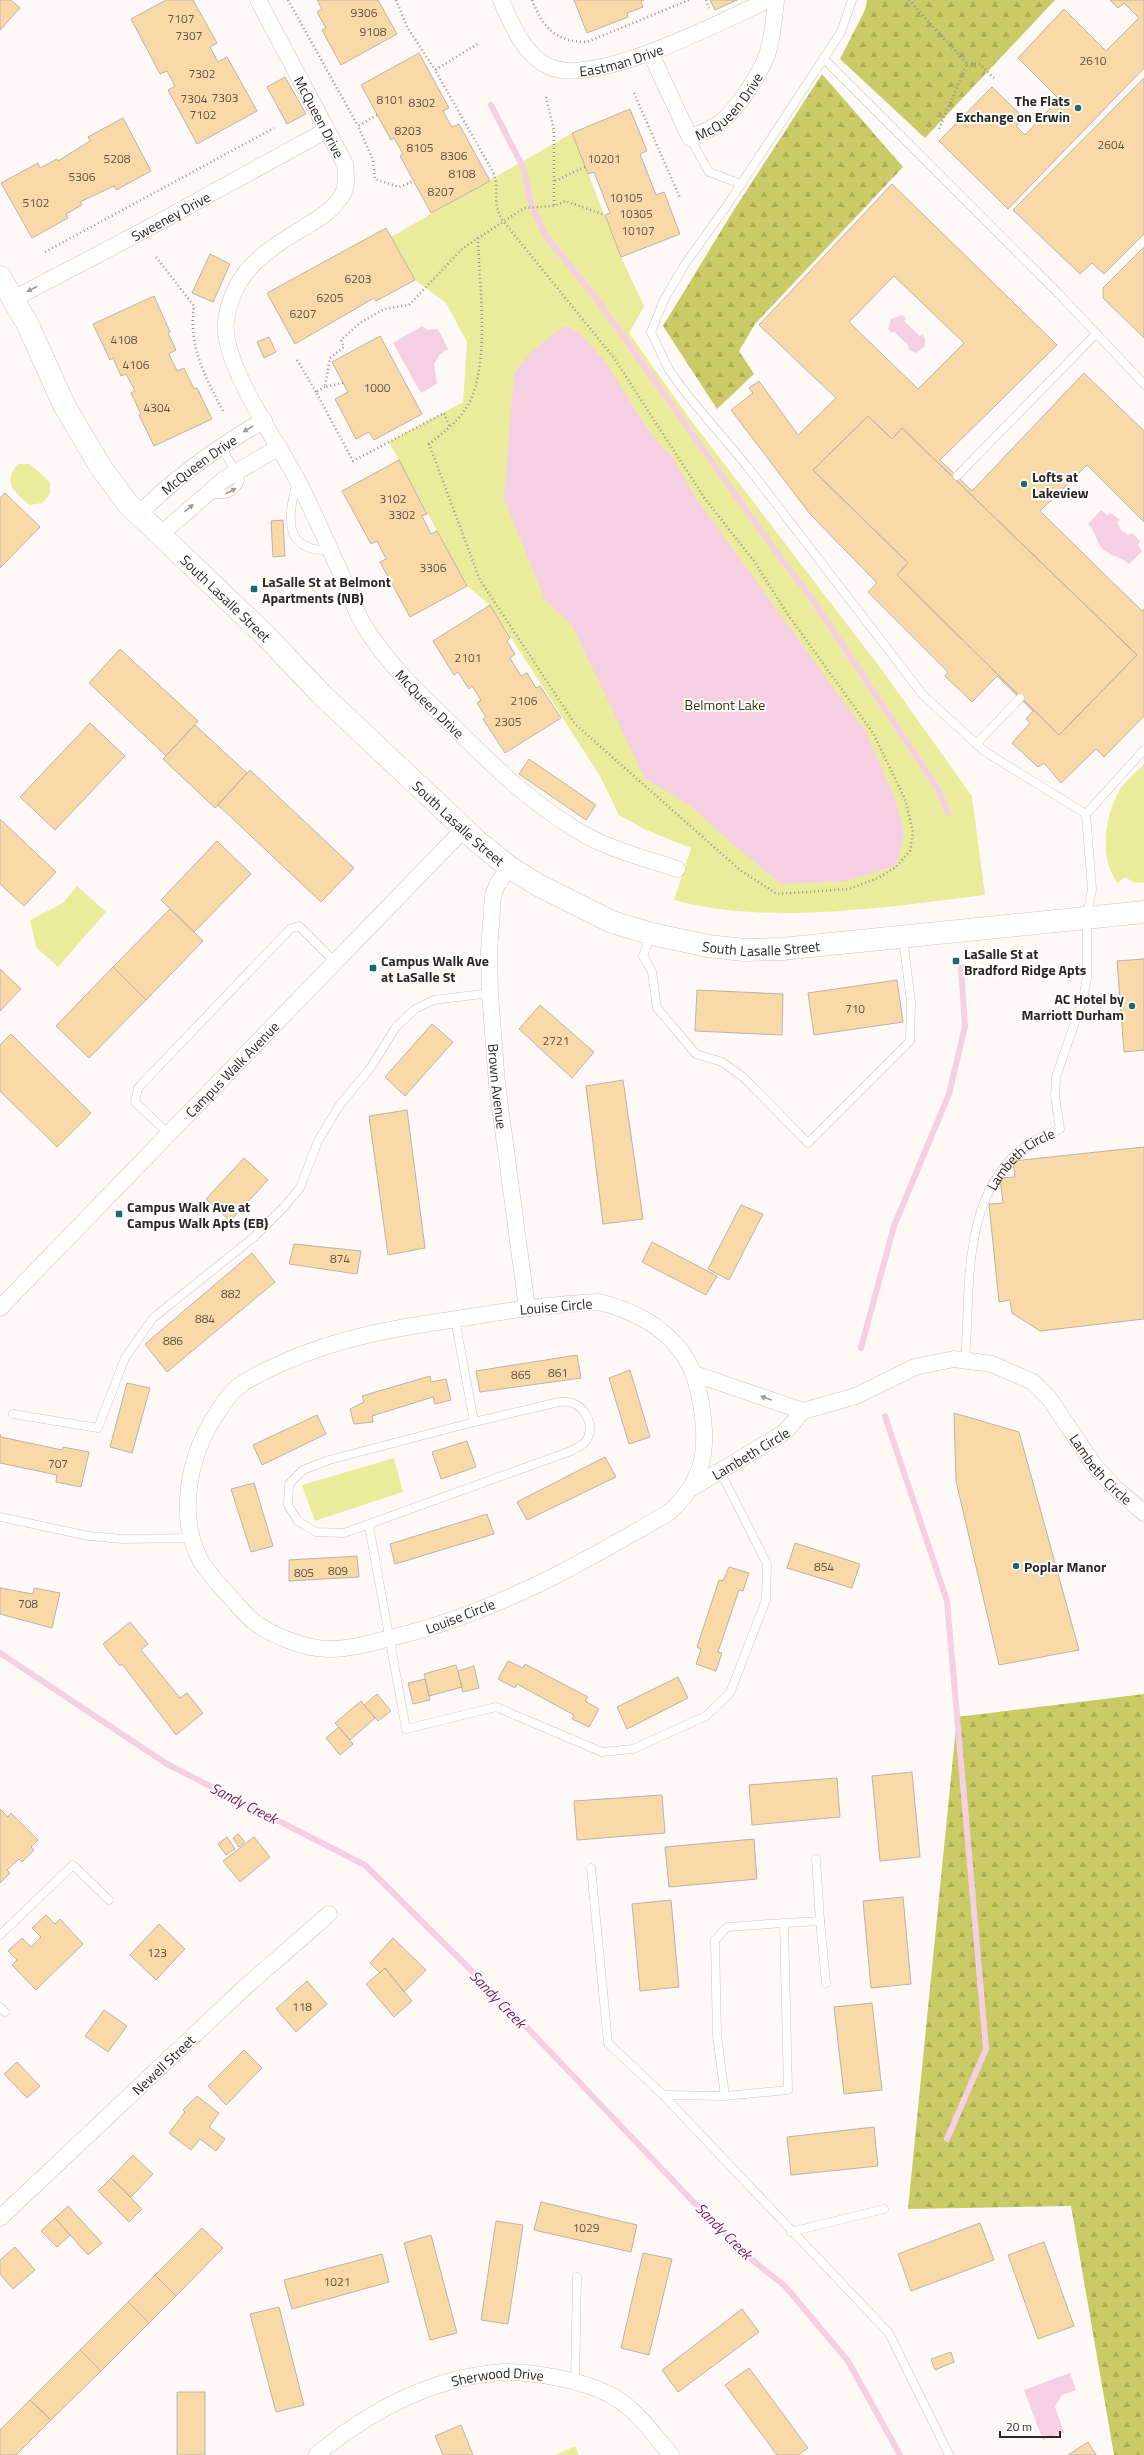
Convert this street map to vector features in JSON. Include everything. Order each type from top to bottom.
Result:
[{"type":"street","name":"McQueen Drive","points":[[258,0],[345,164],[346,182],[342,196],[317,220],[269,248],[245,271],[232,294],[226,321],[226,339],[231,355],[243,382],[298,480],[361,620],[375,642],[435,709],[514,785],[538,804],[588,836],[610,847],[677,869]]},
{"type":"street","name":"Eastman Drive","points":[[501,0],[520,41],[538,59],[550,67],[570,71],[589,70],[650,52],[768,0]]},
{"type":"street","name":"McQueen Drive","points":[[650,52],[690,138],[715,126],[724,119],[744,94],[766,56],[772,37],[776,0]]},
{"type":"street","name":"Sweeney Drive","points":[[13,299],[327,130]]},
{"type":"street","name":"South Lasalle Street","points":[[0,277],[28,325],[64,405],[117,490],[160,535],[266,636],[322,694],[464,829],[509,867],[538,885],[612,922],[652,934],[708,946],[744,950],[782,949],[1144,912]]},
{"type":"street","name":"McQueen Drive","points":[[139,514],[178,476],[221,446],[264,420]]},
{"type":"street","name":"McQueen Drive","points":[[160,535],[207,492],[236,472],[279,447]]},
{"type":"street","name":"Campus Walk Avenue","points":[[0,1308],[464,829]]},
{"type":"street","name":"Brown Avenue","points":[[509,867],[497,885],[494,896],[489,952],[490,993],[496,1084],[527,1308]]},
{"type":"street","name":"Louise Circle","points":[[599,1302],[618,1306],[658,1328],[680,1350],[695,1374],[705,1428],[705,1449],[692,1488],[682,1501],[668,1513],[556,1576],[452,1621],[388,1639],[347,1648],[325,1649],[308,1646],[263,1628],[246,1615],[209,1573],[201,1560],[193,1538],[189,1495],[192,1469],[208,1429],[235,1389],[249,1378],[344,1339],[382,1330],[527,1308],[599,1302]]},
{"type":"street","name":"Lambeth Circle","points":[[692,1488],[785,1432],[803,1411],[856,1396],[914,1367],[939,1361],[965,1361],[992,1364],[1033,1382],[1049,1398],[1094,1465],[1114,1488],[1144,1513]]},
{"type":"street","name":"Lambeth Circle","points":[[695,1374],[803,1411]]},
{"type":"street","name":"Newell Street","points":[[0,2218],[243,1989],[329,1914]]},
{"type":"street","name":"Sherwood Drive","points":[[316,2455],[376,2412],[409,2397],[466,2378],[494,2372],[514,2372],[575,2381],[617,2399],[632,2411],[670,2455]]},
{"type":"lane","points":[[852,0],[841,32],[741,184],[685,264],[664,300],[651,332],[669,370],[747,466],[870,629],[923,695],[976,744],[1086,814]]},
{"type":"lane","points":[[823,58],[1059,294],[1095,335],[1144,384]]},
{"type":"lane","points":[[690,138],[709,172],[741,184]]},
{"type":"lane","points":[[957,476],[1095,335]]},
{"type":"lane","points":[[221,446],[236,472]]},
{"type":"lane","points":[[298,480],[291,506],[290,524],[293,536],[302,545],[313,551],[330,550]]},
{"type":"lane","points":[[976,744],[1020,698]]},
{"type":"lane","points":[[1086,917],[1092,889],[1086,814],[1144,750]]},
{"type":"lane","name":"Lambeth Circle","points":[[965,1361],[973,1241],[982,1207],[992,1183],[1005,1165],[1027,1144],[1060,1129],[1055,1096],[1056,1077],[1083,999],[1087,977],[1086,917]]},
{"type":"lane","points":[[169,1134],[135,1102],[138,1088],[290,929],[299,926],[336,962]]},
{"type":"lane","points":[[652,934],[643,956],[652,972],[657,1008],[696,1054],[722,1062],[743,1077],[808,1143],[910,1041],[911,1002],[903,937]]},
{"type":"lane","points":[[13,1414],[98,1428],[125,1358],[153,1318],[243,1247],[283,1208],[300,1188],[318,1141],[339,1106],[370,1067],[396,1027],[415,1009],[434,1000],[490,993]]},
{"type":"lane","points":[[455,1319],[474,1422]]},
{"type":"lane","points":[[559,1402],[571,1402],[580,1407],[588,1418],[590,1434],[584,1443],[571,1451],[369,1526],[344,1533],[316,1532],[298,1521],[288,1505],[289,1484],[303,1470],[329,1460],[474,1422],[559,1402]]},
{"type":"lane","points":[[369,1526],[388,1639],[406,1729],[496,1707],[602,1752],[632,1749],[706,1716],[730,1693],[766,1600],[767,1564],[720,1471]]},
{"type":"lane","points":[[0,1517],[89,1536],[123,1539],[193,1538]]},
{"type":"lane","points":[[816,1859],[826,1983]]},
{"type":"lane","points":[[0,1935],[73,1865],[109,1900]]},
{"type":"lane","points":[[591,1868],[608,2044],[663,2095],[889,2333],[949,2455]]},
{"type":"lane","points":[[725,2096],[717,2036],[716,1940],[726,1927],[820,1921]]},
{"type":"lane","points":[[663,2095],[725,2096],[788,2090],[784,1923]]},
{"type":"lane","points":[[792,2232],[884,2209]]},
{"type":"lane","points":[[575,2381],[577,2277]]},
{"type":"path","points":[[288,0],[358,126],[373,160],[375,179],[399,187],[414,181]]},
{"type":"path","points":[[396,0],[406,27],[435,70],[493,172],[496,180],[494,199],[496,208],[504,221],[614,358],[705,499],[754,561],[786,612],[873,733],[905,799],[913,832],[910,851],[896,867],[878,878],[849,889],[777,894],[740,870],[576,724],[480,580],[429,444],[450,428],[473,394],[481,350],[478,238]]},
{"type":"path","points":[[532,0],[542,22],[564,39],[576,42],[587,42],[689,0]]},
{"type":"path","points":[[706,0],[709,8]]},
{"type":"path","points":[[909,0],[967,64],[980,64],[994,78]]},
{"type":"path","points":[[435,70],[479,43]]},
{"type":"path","points":[[939,129],[967,64]]},
{"type":"path","points":[[634,93],[680,198]]},
{"type":"path","points":[[546,97],[554,131],[554,206]]},
{"type":"path","points":[[358,126],[377,115]]},
{"type":"path","points":[[46,252],[274,128]]},
{"type":"path","points":[[555,181],[585,167]]},
{"type":"path","points":[[325,387],[330,358],[344,347],[341,340],[360,323],[384,309],[409,304],[463,248],[524,208],[554,206],[565,201],[605,215]]},
{"type":"path","points":[[156,257],[194,306],[192,317],[197,360],[224,413]]},
{"type":"path","points":[[297,360],[353,461],[444,413],[450,428]]},
{"type":"path","points":[[316,392],[325,387],[343,383]]},
{"type":"green space","points":[[867,0],[1055,0],[925,138],[840,59],[865,10]]},
{"type":"green space","points":[[822,74],[903,167],[755,324],[739,351],[754,374],[717,409],[663,326],[732,213]]},
{"type":"green space","name":"Belmont Lake","points":[[572,133],[621,257],[644,306],[629,333],[690,419],[882,670],[972,796],[985,895],[869,909],[789,913],[749,912],[711,908],[674,900],[691,848],[646,830],[619,815],[600,776],[490,605],[467,586],[389,442],[463,402],[467,342],[446,303],[415,280],[391,237]]},
{"type":"green space","points":[[18,464],[30,464],[50,482],[50,494],[42,503],[30,505],[15,492],[12,487],[11,476],[13,470]]},
{"type":"green space","points":[[1144,764],[1144,883],[1133,882],[1125,877],[1118,883],[1108,862],[1106,837],[1108,824],[1111,811],[1120,789],[1125,782]]},
{"type":"green space","points":[[77,886],[106,912],[58,967],[36,947],[30,920],[63,903]]},
{"type":"green space","points":[[394,1458],[403,1492],[315,1521],[302,1485]]},
{"type":"green space","points":[[1144,1694],[1144,2455],[1114,2455],[1071,2206],[908,2209],[957,1717]]},
{"type":"green space","points":[[575,2446],[579,2455],[555,2455]]},
{"type":"shaded area","points":[[902,315],[906,318],[904,321],[920,336],[922,334],[925,338],[925,346],[916,353],[908,349],[909,346],[894,332],[892,333],[888,329],[891,319]]},
{"type":"shaded area","points":[[565,325],[580,333],[606,363],[650,433],[672,457],[698,501],[867,734],[895,799],[904,832],[901,849],[895,866],[846,881],[781,884],[729,841],[690,805],[645,779],[572,625],[545,600],[504,499],[514,373],[530,353]]},
{"type":"shaded area","points":[[422,326],[428,330],[438,329],[448,349],[440,354],[434,364],[437,384],[421,393],[393,343]]},
{"type":"shaded area","points":[[1101,510],[1107,515],[1111,513],[1120,520],[1117,523],[1121,530],[1128,535],[1132,533],[1140,541],[1138,546],[1142,551],[1129,564],[1104,550],[1088,524]]},
{"type":"shaded area","points":[[1070,2373],[1076,2390],[1062,2395],[1055,2407],[1064,2432],[1043,2440],[1024,2390]]},
{"type":"building","points":[[0,0],[11,0],[20,8],[0,30]]},
{"type":"building","points":[[166,0],[193,0],[217,43],[210,47],[218,62],[227,57],[257,111],[197,144],[168,90],[175,86],[167,71],[160,74],[131,19]]},
{"type":"building","points":[[317,0],[378,0],[397,34],[341,65],[322,30],[326,28],[317,12],[322,9]]},
{"type":"building","points":[[574,0],[644,0],[641,1],[643,7],[627,13],[628,17],[587,33]]},
{"type":"building","points":[[710,0],[737,0],[715,10]]},
{"type":"building","name":"The Flats Exchange on Erwin","points":[[1110,0],[1144,0],[1144,68],[1008,209],[939,141],[992,87],[1024,118],[1016,126],[1025,135],[1059,99],[1018,58],[1064,9],[1106,51],[1139,18],[1124,3],[1118,8]]},
{"type":"building","points":[[419,53],[449,108],[443,111],[452,127],[459,124],[490,181],[431,213],[400,156],[403,154],[394,138],[391,140],[361,85]]},
{"type":"building","points":[[285,77],[306,114],[287,124],[267,87]]},
{"type":"building","points":[[1144,78],[1144,234],[1104,274],[1092,263],[1080,274],[1013,210]]},
{"type":"building","points":[[630,109],[647,151],[640,154],[656,195],[664,192],[680,234],[621,257],[605,215],[610,213],[594,172],[588,174],[572,133]]},
{"type":"building","points":[[123,118],[151,171],[116,190],[114,186],[80,202],[82,205],[66,214],[68,218],[32,238],[1,183],[38,163],[40,168],[57,159],[58,161],[90,141],[88,137]]},
{"type":"building","name":"Lofts at Lakeview","points":[[892,184],[1057,345],[940,460],[972,491],[1084,373],[1144,431],[1144,522],[1087,465],[1040,511],[1142,611],[1144,609],[1144,716],[1104,757],[1096,749],[1061,783],[1044,763],[1038,767],[1012,743],[1030,723],[1026,719],[1033,711],[997,676],[972,702],[945,676],[948,672],[868,592],[877,583],[810,514],[731,410],[753,393],[749,388],[759,381],[798,435],[836,398],[759,325]],"holes":[[[894,276],[964,343],[918,389],[849,322]],[[868,416],[892,439],[902,428],[1137,655],[1059,735],[897,575],[908,563],[813,470]]]},
{"type":"building","points":[[386,228],[415,280],[376,301],[374,298],[295,344],[267,293]]},
{"type":"building","points":[[1144,247],[1144,338],[1103,298],[1103,288]]},
{"type":"building","points":[[210,254],[230,264],[213,302],[192,293]]},
{"type":"building","points":[[154,296],[170,332],[168,333],[176,350],[169,354],[177,371],[184,368],[194,389],[197,388],[212,419],[154,446],[139,415],[141,414],[131,393],[135,391],[126,374],[121,376],[113,358],[110,360],[93,324]]},
{"type":"building","points":[[380,336],[422,414],[374,440],[369,432],[356,439],[335,399],[348,392],[332,362]]},
{"type":"building","points":[[269,337],[276,352],[264,358],[257,342]]},
{"type":"building","points":[[868,416],[892,439],[902,428],[1137,655],[1059,735],[897,575],[908,563],[813,470]]},
{"type":"building","points":[[399,460],[427,514],[422,516],[431,534],[437,531],[467,586],[410,617],[380,562],[386,559],[377,541],[371,544],[342,491]]},
{"type":"building","points":[[5,493],[40,527],[0,568],[0,498]]},
{"type":"building","points":[[283,520],[285,556],[273,557],[271,521]]},
{"type":"building","points":[[490,605],[510,638],[507,641],[515,654],[510,658],[521,676],[527,673],[536,688],[540,686],[561,718],[505,753],[483,719],[486,717],[477,703],[481,700],[472,686],[469,689],[458,672],[454,675],[433,641]]},
{"type":"building","points":[[120,649],[198,721],[166,756],[89,683]]},
{"type":"building","points":[[90,723],[125,756],[55,830],[20,797]]},
{"type":"building","points":[[195,725],[247,773],[215,808],[163,759]]},
{"type":"building","points":[[529,759],[596,805],[586,820],[519,774]]},
{"type":"building","points":[[250,770],[354,868],[321,902],[218,805]]},
{"type":"building","points":[[0,819],[56,872],[24,906],[0,884]]},
{"type":"building","points":[[217,841],[251,874],[194,932],[161,900]]},
{"type":"building","points":[[170,909],[203,941],[146,1000],[113,967]]},
{"type":"building","name":"AC Hotel by Marriott Durham","points":[[1144,959],[1144,1050],[1124,1052],[1117,961]]},
{"type":"building","points":[[113,967],[146,1000],[89,1058],[56,1026]]},
{"type":"building","points":[[0,969],[21,989],[0,1011]]},
{"type":"building","points":[[897,980],[903,1022],[814,1035],[808,993]]},
{"type":"building","points":[[697,990],[783,994],[782,1035],[695,1031]]},
{"type":"building","points":[[540,1005],[594,1052],[572,1078],[519,1029]]},
{"type":"building","points":[[432,1024],[453,1042],[405,1096],[385,1077]]},
{"type":"building","points":[[11,1034],[91,1113],[57,1147],[0,1091],[0,1045]]},
{"type":"building","points":[[623,1080],[643,1219],[603,1224],[586,1086]]},
{"type":"building","points":[[407,1110],[425,1248],[388,1255],[369,1116]]},
{"type":"building","points":[[1144,1147],[1144,1319],[1040,1331],[1012,1313],[1010,1300],[999,1302],[989,1204],[1003,1203],[1000,1178],[1015,1177],[1013,1161]]},
{"type":"building","points":[[244,1158],[268,1180],[230,1221],[206,1199]]},
{"type":"building","points":[[741,1205],[763,1214],[729,1280],[708,1269]]},
{"type":"building","points":[[652,1242],[717,1276],[706,1295],[642,1262]]},
{"type":"building","points":[[294,1244],[361,1251],[357,1274],[289,1264]]},
{"type":"building","points":[[252,1253],[275,1282],[167,1372],[145,1344]]},
{"type":"building","points":[[577,1355],[581,1378],[480,1392],[476,1371]]},
{"type":"building","points":[[630,1370],[650,1437],[629,1444],[609,1378]]},
{"type":"building","points":[[430,1376],[431,1382],[446,1379],[451,1400],[435,1404],[433,1397],[372,1416],[373,1422],[354,1424],[350,1409],[364,1402],[362,1396]]},
{"type":"building","points":[[127,1383],[150,1388],[132,1453],[110,1447]]},
{"type":"building","name":"Poplar Manor","points":[[954,1413],[1019,1432],[1079,1650],[999,1665],[956,1481]]},
{"type":"building","points":[[317,1415],[326,1434],[262,1465],[253,1445]]},
{"type":"building","points":[[0,1434],[1,1437],[62,1450],[63,1447],[89,1452],[81,1487],[56,1482],[57,1475],[0,1463]]},
{"type":"building","points":[[467,1441],[476,1467],[441,1479],[432,1452]]},
{"type":"building","points":[[605,1457],[616,1477],[527,1520],[517,1502]]},
{"type":"building","points":[[254,1483],[273,1546],[251,1552],[231,1489]]},
{"type":"building","points":[[487,1514],[494,1534],[395,1564],[390,1544]]},
{"type":"building","points":[[795,1543],[860,1564],[852,1588],[787,1568]]},
{"type":"building","points":[[357,1556],[359,1577],[289,1581],[289,1560]]},
{"type":"building","points":[[729,1567],[749,1573],[743,1591],[739,1590],[718,1652],[722,1653],[716,1671],[696,1664],[701,1649],[697,1647],[719,1580],[723,1581]]},
{"type":"building","points":[[0,1588],[33,1594],[34,1588],[60,1593],[52,1628],[0,1614]]},
{"type":"building","points":[[130,1622],[148,1644],[141,1650],[180,1698],[187,1693],[203,1713],[176,1735],[122,1664],[120,1666],[103,1644]]},
{"type":"building","points":[[508,1661],[523,1668],[525,1664],[588,1697],[585,1701],[599,1709],[589,1727],[572,1719],[574,1715],[517,1684],[515,1688],[498,1679]]},
{"type":"building","points":[[456,1665],[462,1687],[429,1696],[424,1674]]},
{"type":"building","points":[[474,1666],[479,1688],[463,1692],[458,1671]]},
{"type":"building","points":[[678,1677],[688,1698],[627,1729],[617,1707]]},
{"type":"building","points":[[425,1679],[430,1700],[413,1704],[408,1683]]},
{"type":"building","points":[[377,1694],[391,1711],[378,1721],[364,1705]]},
{"type":"building","points":[[361,1701],[375,1718],[350,1740],[335,1723]]},
{"type":"building","points":[[339,1727],[353,1744],[340,1755],[326,1738]]},
{"type":"building","points":[[912,1772],[920,1857],[880,1861],[872,1776]]},
{"type":"building","points":[[837,1778],[840,1817],[752,1825],[749,1785]]},
{"type":"building","points":[[662,1795],[665,1833],[577,1840],[574,1801]]},
{"type":"building","points":[[0,1809],[8,1817],[11,1813],[38,1840],[31,1847],[34,1850],[22,1862],[19,1859],[7,1870],[10,1873],[0,1883]]},
{"type":"building","points":[[238,1834],[245,1842],[239,1847],[233,1838]]},
{"type":"building","points":[[227,1837],[235,1849],[226,1855],[218,1844]]},
{"type":"building","points":[[254,1837],[270,1857],[240,1882],[223,1861]]},
{"type":"building","points":[[754,1839],[757,1879],[669,1887],[665,1847]]},
{"type":"building","points":[[903,1897],[911,1984],[871,1988],[863,1901]]},
{"type":"building","points":[[671,1900],[679,1987],[640,1991],[632,1904]]},
{"type":"building","points":[[46,1915],[55,1924],[60,1919],[83,1944],[36,1990],[12,1965],[17,1960],[8,1951],[22,1938],[31,1947],[41,1937],[32,1928]]},
{"type":"building","points":[[159,1924],[185,1949],[156,1980],[130,1955]]},
{"type":"building","points":[[393,1938],[426,1970],[404,1992],[385,1968],[380,1973],[370,1963]]},
{"type":"building","points":[[385,1968],[412,2001],[394,2017],[366,1984]]},
{"type":"building","points":[[307,1981],[327,2004],[296,2032],[276,2009]]},
{"type":"building","points":[[872,2003],[882,2090],[844,2094],[834,2007]]},
{"type":"building","points":[[104,2010],[127,2026],[108,2052],[85,2036]]},
{"type":"building","points":[[244,2050],[262,2068],[226,2105],[208,2086]]},
{"type":"building","points":[[17,2062],[40,2086],[27,2098],[4,2074]]},
{"type":"building","points":[[197,2096],[219,2113],[209,2127],[225,2139],[216,2151],[200,2139],[191,2150],[169,2133],[185,2112],[183,2110]]},
{"type":"building","points":[[874,2127],[878,2166],[791,2175],[787,2137]]},
{"type":"building","points":[[133,2155],[153,2174],[131,2197],[111,2178]]},
{"type":"building","points":[[111,2178],[142,2209],[129,2222],[98,2191]]},
{"type":"building","points":[[541,2202],[637,2225],[631,2252],[534,2230]]},
{"type":"building","points":[[68,2206],[102,2243],[88,2255],[55,2218]]},
{"type":"building","points":[[55,2218],[70,2235],[57,2247],[41,2231]]},
{"type":"building","points":[[496,2221],[523,2225],[508,2324],[481,2320]]},
{"type":"building","points":[[980,2223],[994,2260],[911,2291],[898,2254]]},
{"type":"building","points":[[202,2228],[223,2248],[176,2296],[155,2275]]},
{"type":"building","points":[[431,2235],[457,2333],[430,2340],[404,2243]]},
{"type":"building","points":[[1044,2242],[1074,2326],[1038,2339],[1008,2255]]},
{"type":"building","points":[[15,2247],[35,2270],[13,2289],[0,2274],[0,2260]]},
{"type":"building","points":[[643,2253],[672,2259],[649,2355],[621,2348]]},
{"type":"building","points":[[382,2254],[389,2282],[292,2309],[284,2280]]},
{"type":"building","points":[[155,2275],[176,2296],[149,2323],[128,2302]]},
{"type":"building","points":[[128,2302],[149,2323],[101,2371],[80,2350]]},
{"type":"building","points":[[279,2307],[304,2405],[276,2412],[250,2314]]},
{"type":"building","points":[[742,2309],[759,2332],[678,2392],[662,2370]]},
{"type":"building","points":[[80,2350],[101,2371],[51,2420],[30,2400]]},
{"type":"building","points":[[951,2352],[954,2362],[935,2370],[931,2359]]},
{"type":"building","points":[[749,2368],[808,2448],[798,2455],[777,2455],[725,2385]]},
{"type":"building","points":[[177,2392],[205,2392],[205,2455],[177,2455]]},
{"type":"building","points":[[30,2400],[51,2420],[16,2455],[0,2455],[0,2430]]},
{"type":"building","points":[[461,2425],[473,2455],[443,2455],[435,2436]]},
{"type":"building","points":[[1088,2442],[1096,2455],[1068,2455]]},
{"type":"waterway","points":[[491,105],[524,169],[531,204],[545,235],[596,298],[774,549],[812,599],[938,789],[948,813]]},
{"type":"waterway","points":[[861,1348],[894,1226],[949,1094],[965,1026],[961,968]]},
{"type":"waterway","points":[[885,1416],[947,1601],[986,2049],[947,2139]]},
{"type":"waterway","name":"Sandy Creek","points":[[0,1653],[167,1764],[365,1865],[496,1995],[703,2212],[757,2264],[785,2286],[848,2361],[900,2455]]},
{"type":"place","name":"The Flats Exchange on Erwin","points":[[1078,108]]},
{"type":"place","name":"Lofts at Lakeview","points":[[1024,484]]},
{"type":"place","name":"LaSalle St at Belmont Apartments (NB)","points":[[254,589]]},
{"type":"place","name":"LaSalle St at Bradford Ridge Apts","points":[[956,961]]},
{"type":"place","name":"Campus Walk Ave at LaSalle St","points":[[373,968]]},
{"type":"place","name":"AC Hotel by Marriott Durham","points":[[1132,1006]]},
{"type":"place","name":"Campus Walk Ave at Campus Walk Apts (EB)","points":[[119,1214]]},
{"type":"place","name":"Poplar Manor","points":[[1016,1566]]}]
